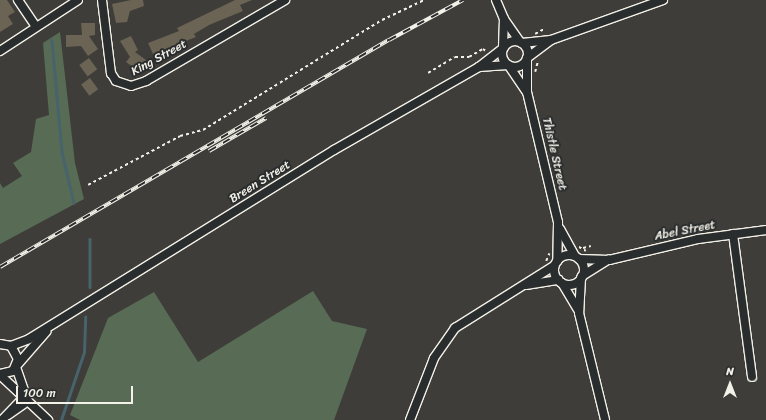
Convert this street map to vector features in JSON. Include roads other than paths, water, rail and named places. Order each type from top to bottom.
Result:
[{"type":"street","points":[[18,0],[36,28]]},
{"type":"street","points":[[0,52],[78,0]]},
{"type":"street","name":"King Street","points":[[102,0],[111,73],[116,81],[131,86],[146,81],[285,0]]},
{"type":"street","points":[[496,0],[504,19],[527,49],[527,59]]},
{"type":"street","points":[[503,47],[513,41],[521,42],[552,40],[663,0]]},
{"type":"street","points":[[504,19],[503,59],[509,66],[521,65],[552,40]]},
{"type":"street","name":"Breen Street","points":[[4,344],[56,322],[334,150],[479,67],[503,47]]},
{"type":"street","name":"Thistle Street","points":[[527,59],[527,92],[558,222],[577,257]]},
{"type":"street","name":"Breen Street","points":[[479,67],[509,66]]},
{"type":"street","name":"Thistle Street","points":[[509,66],[527,92]]},
{"type":"street","name":"Thistle Street","points":[[555,264],[558,222]]},
{"type":"street","name":"Abel Street","points":[[577,257],[609,260],[733,234],[766,230]]},
{"type":"street","points":[[733,234],[752,377]]},
{"type":"street","points":[[410,420],[434,358],[447,337],[465,319],[555,264],[565,255],[577,257],[583,267],[580,313],[605,420]]},
{"type":"street","name":"Abel Street","points":[[582,277],[609,260]]},
{"type":"street","points":[[555,264],[560,281],[580,313]]},
{"type":"street","points":[[516,288],[545,280],[560,281],[570,284],[582,277]]},
{"type":"street","name":"Breen Street","points":[[17,366],[56,322]]},
{"type":"street","points":[[4,344],[17,354],[17,366],[26,398]]},
{"type":"street","points":[[17,366],[0,374],[48,420]]},
{"type":"street","points":[[4,418],[26,398]]},
{"type":"waterway","points":[[52,40],[62,152],[74,203]]},
{"type":"waterway","points":[[90,239],[90,287]]},
{"type":"waterway","points":[[61,420],[84,352],[85,317]]},
{"type":"railway","points":[[0,267],[389,40],[463,0]]},
{"type":"railway","points":[[209,151],[266,118]]}]
